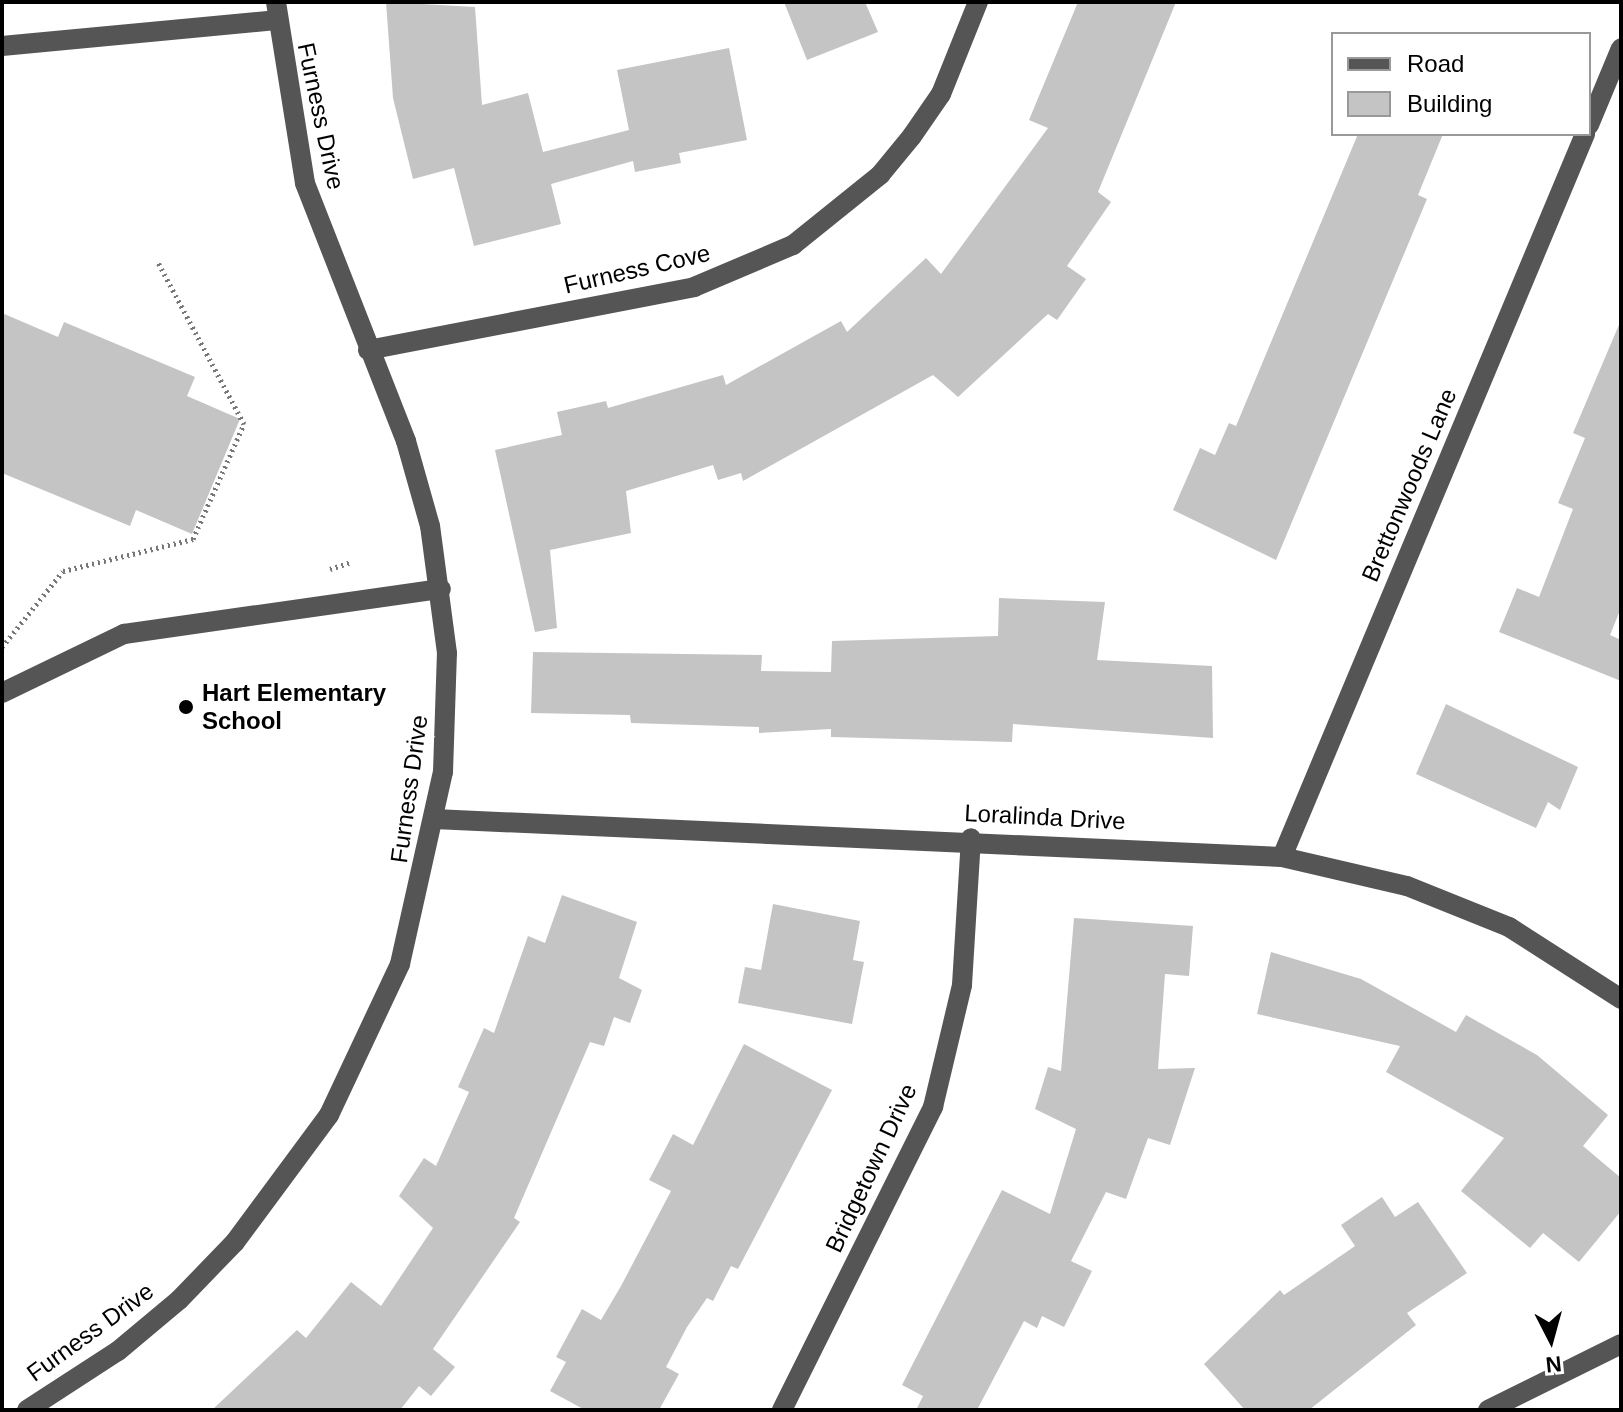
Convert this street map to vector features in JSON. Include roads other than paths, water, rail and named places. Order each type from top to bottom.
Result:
[{"type":"street","name":"Furness Cove","points":[[368,350],[694,287],[793,245],[880,175],[912,136],[941,94],[978,2]]},
{"type":"street","name":"Furness Drive","points":[[27,1410],[179,1300],[284,1181],[367,1045],[400,964],[434,819],[446,721],[441,589],[406,441],[305,183],[276,11]]},
{"type":"street","points":[[2,46],[276,11]]},
{"type":"street","points":[[1591,120],[1621,48]]},
{"type":"street","name":"Brettonwoods Lane","points":[[1282,857],[1584,136]]},
{"type":"street","points":[[2,693],[124,634],[441,589]]},
{"type":"street","name":"Loralinda Drive","points":[[434,819],[971,838],[1282,857],[1407,886],[1509,927],[1621,999]]},
{"type":"street","name":"Bridgetown Drive","points":[[782,1410],[933,1107],[962,985],[971,838]]},
{"type":"street","points":[[1488,1410],[1621,1344]]},
{"type":"place","name":"Hart Elementary School","points":[[186,707]]}]
